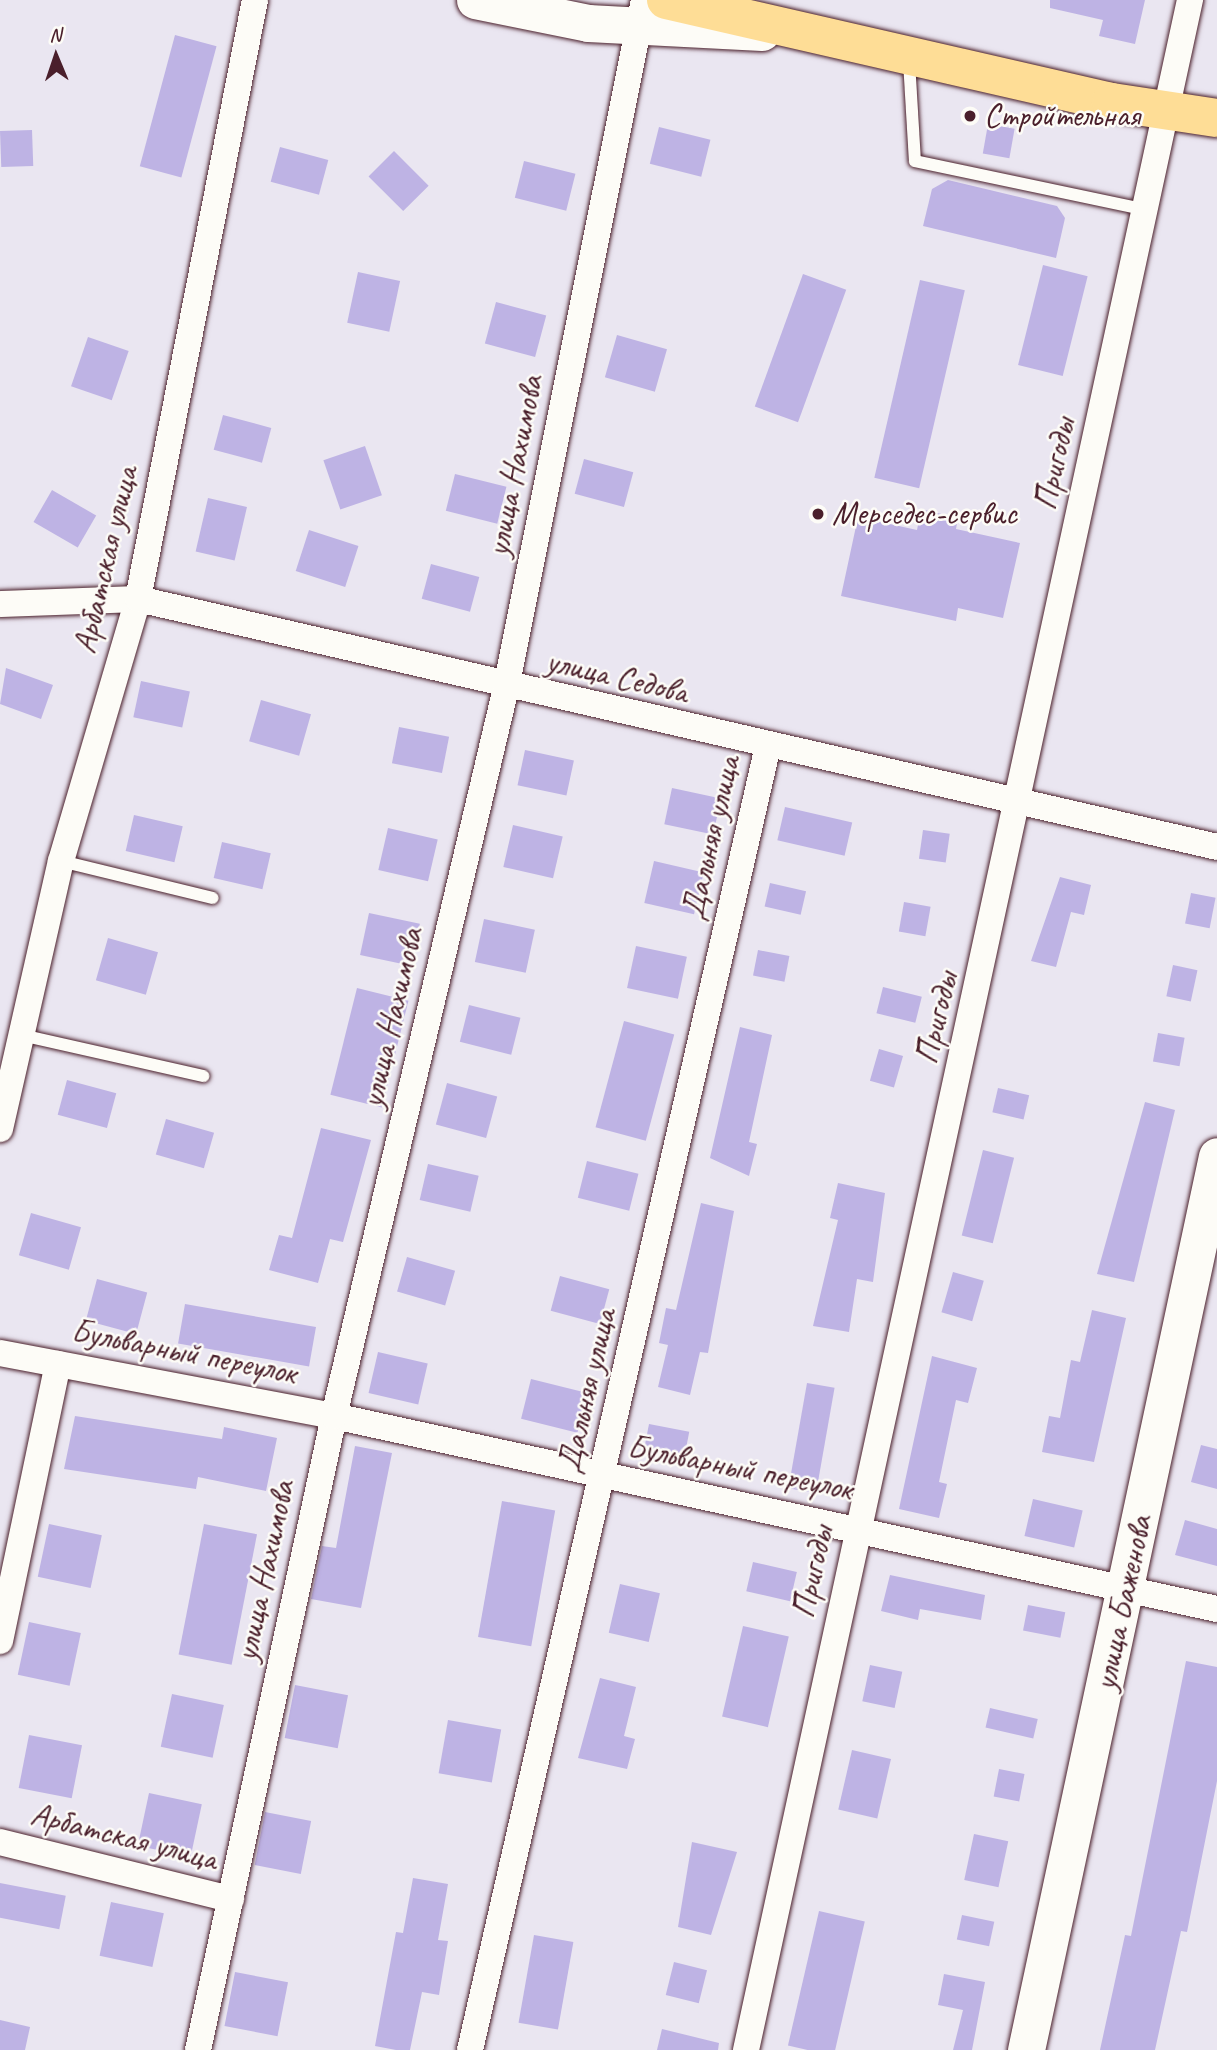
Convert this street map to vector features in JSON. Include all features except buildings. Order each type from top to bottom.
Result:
[{"type":"main road","points":[[666,0],[909,58],[1164,110],[1217,118]]},
{"type":"street","name":"Арбатская улица","points":[[0,1129],[61,861],[138,599],[255,0]]},
{"type":"street","points":[[475,0],[641,14],[804,33]]},
{"type":"street","points":[[720,0],[804,33]]},
{"type":"street","name":"Пригоды","points":[[746,2050],[858,1527],[1020,804],[1164,110],[1191,0]]},
{"type":"street","name":"улица Нахимова","points":[[198,2050],[334,1416],[506,688],[641,14]]},
{"type":"street","name":"улица Седова","points":[[0,604],[138,599],[506,688],[1217,847]]},
{"type":"street","name":"Дальняя улица","points":[[470,2050],[604,1476],[768,746]]},
{"type":"street","name":"улица Баженова","points":[[1026,2050],[1217,1156]]},
{"type":"street","name":"Бульварный переулок","points":[[0,1353],[334,1416],[604,1476],[858,1527],[1127,1586],[1217,1609]]},
{"type":"street","points":[[0,1641],[5,1596],[58,1364]]},
{"type":"street","name":"Арбатская улица","points":[[0,1842],[231,1899]]},
{"type":"lane","points":[[909,58],[915,161],[1143,209]]},
{"type":"lane","points":[[61,861],[212,898]]},
{"type":"lane","points":[[21,1035],[203,1076]]},
{"type":"place","name":"Стройтельная","points":[[970,116]]},
{"type":"place","name":"Мерседес-сервис","points":[[818,514]]}]
